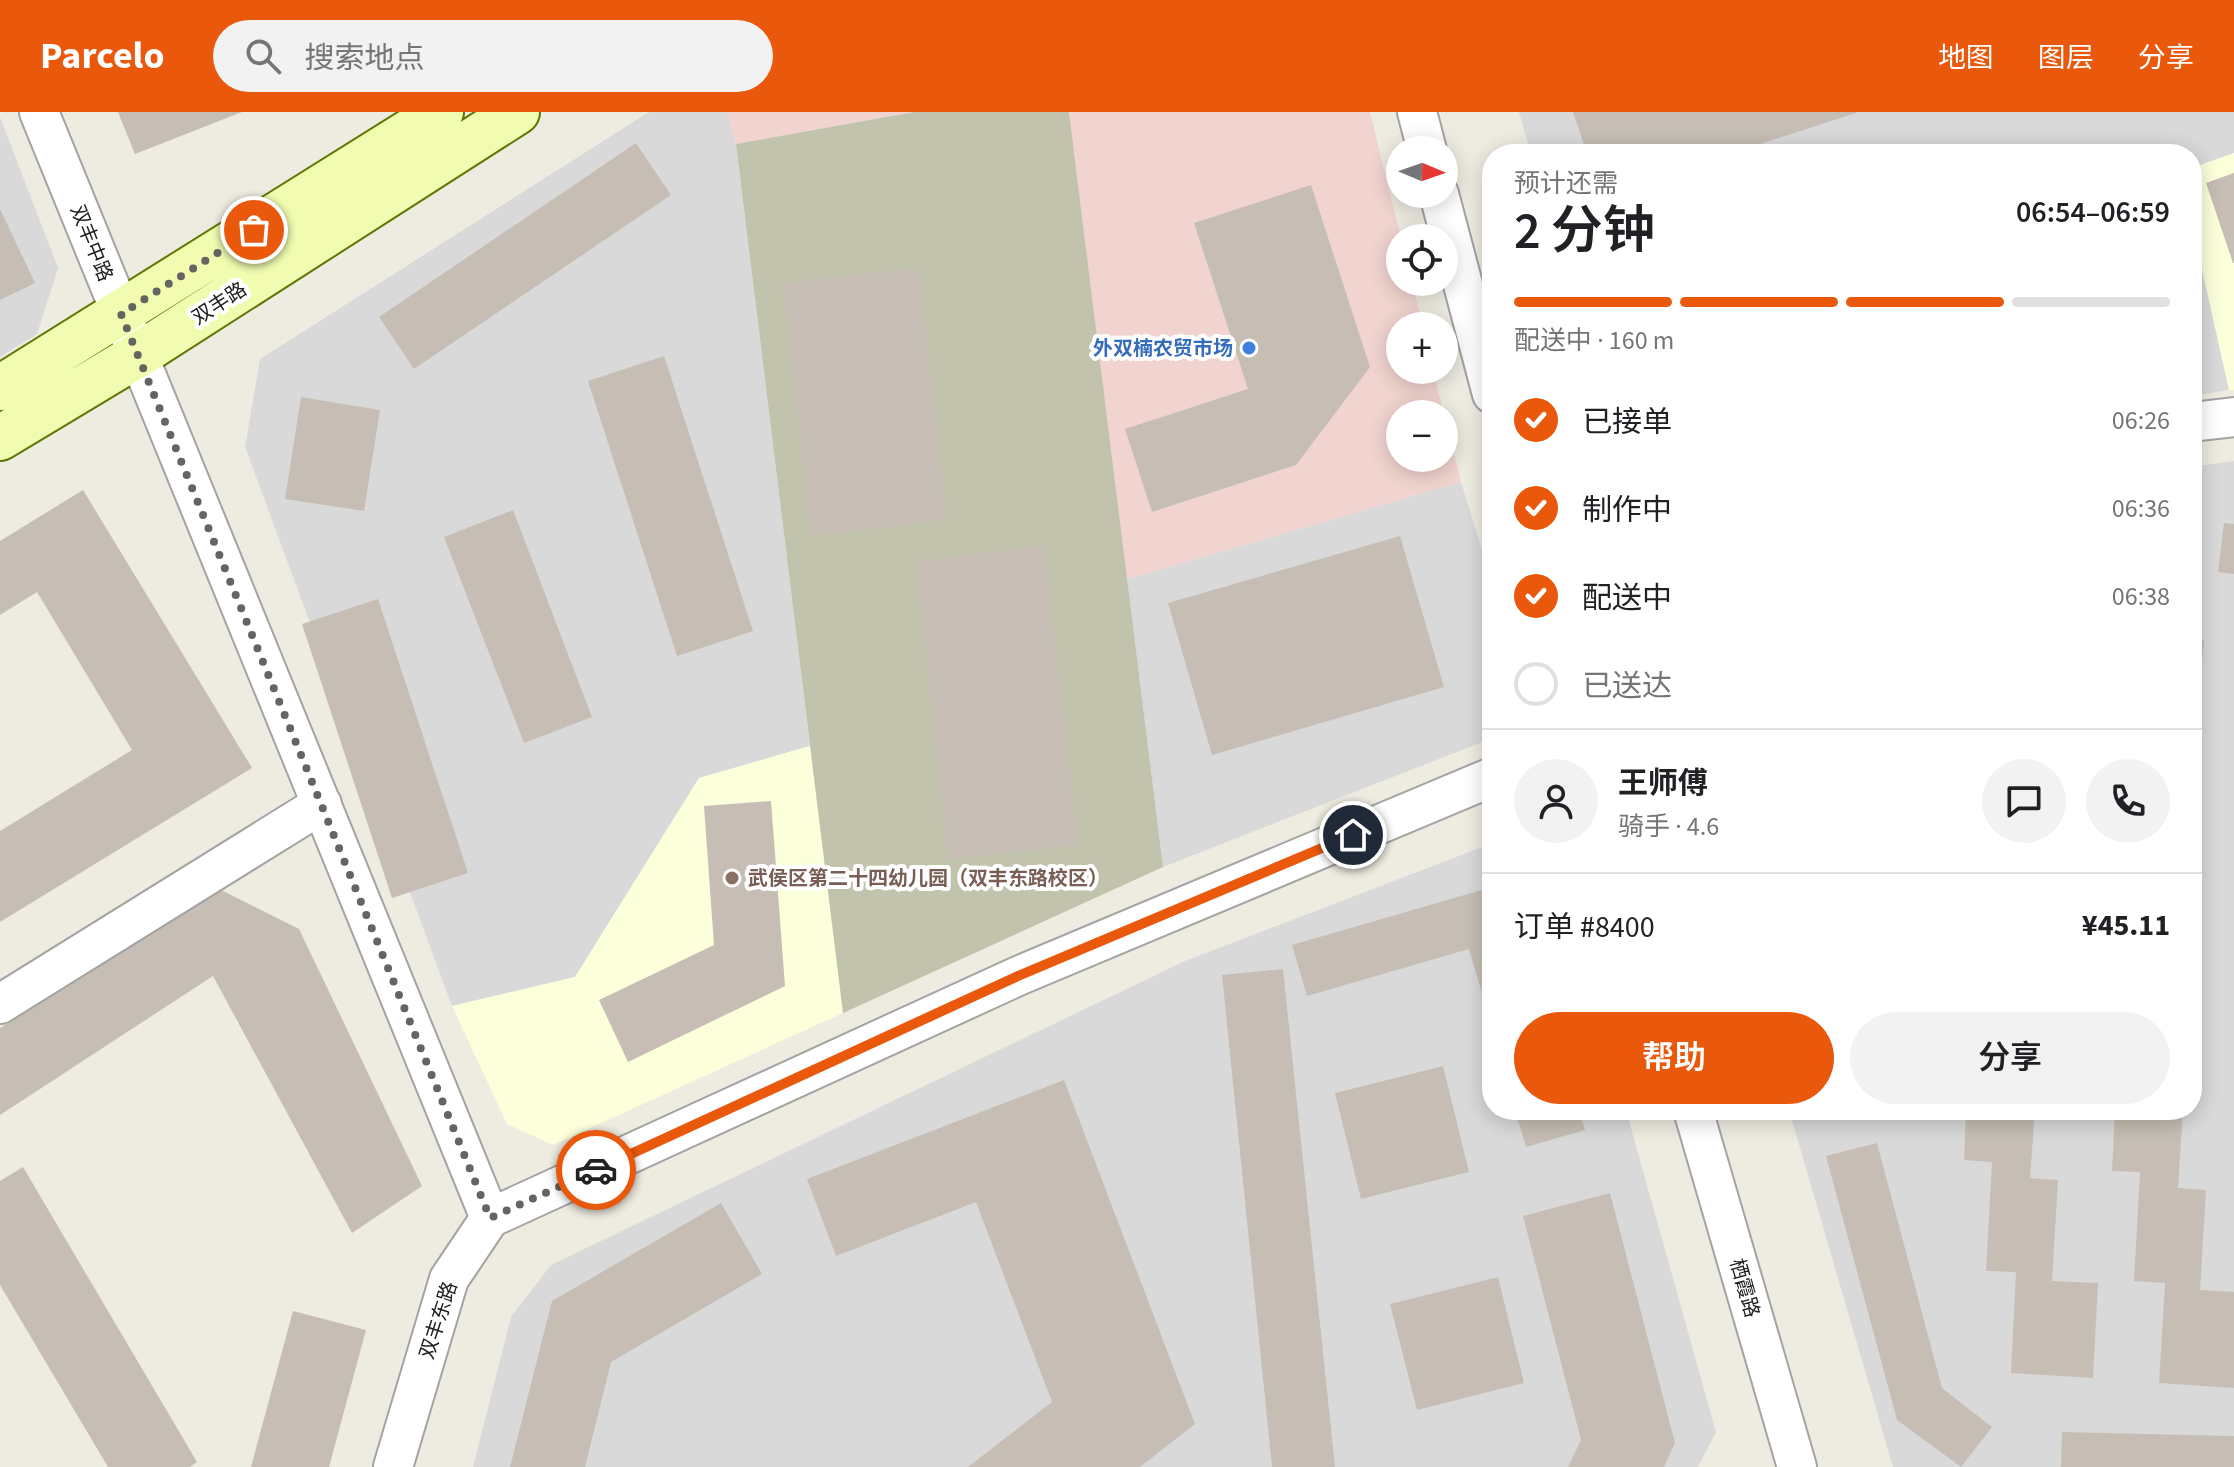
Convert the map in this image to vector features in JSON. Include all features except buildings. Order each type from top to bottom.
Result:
[{"type":"street","name":"双丰中路","points":[[39,112],[490,1218]]},
{"type":"street","points":[[0,388],[441,112]]},
{"type":"street","name":"双丰路","points":[[0,438],[138,355],[517,112]]},
{"type":"street","points":[[1417,112],[1423,136]]},
{"type":"street","points":[[1443,208],[1482,356]]},
{"type":"street","points":[[2202,421],[2234,417]]},
{"type":"street","points":[[490,1218],[1018,976],[1482,781]]},
{"type":"street","points":[[0,1004],[322,804]]},
{"type":"street","name":"栖霞路","points":[[1696,1120],[1797,1467]]},
{"type":"street","name":"双丰东路","points":[[393,1467],[449,1279],[490,1218]]},
{"type":"shaded area","points":[[649,112],[727,112],[736,144],[810,746],[699,778],[575,977],[452,1006],[245,447],[260,359]]},
{"type":"shaded area","points":[[727,112],[914,112],[736,144]]},
{"type":"shaded area","points":[[914,112],[1069,112],[1163,867],[843,1013],[736,144]]},
{"type":"shaded area","name":"外双楠农贸市场","points":[[1069,112],[1370,112],[1386,177],[1386,208],[1394,208],[1398,224],[1386,224],[1386,296],[1416,296],[1420,312],[1386,312],[1386,384],[1436,384],[1440,400],[1386,400],[1386,472],[1458,470],[1461,482],[1127,579]]},
{"type":"shaded area","points":[[1519,112],[2234,112],[2234,153],[2202,164],[2202,144],[1528,144]]},
{"type":"shaded area","points":[[0,117],[58,268],[37,334],[0,357]]},
{"type":"shaded area","points":[[2234,153],[2234,390],[2229,390],[2202,269],[2202,164]]},
{"type":"shaded area","points":[[2202,269],[2229,390],[2202,394]]},
{"type":"shaded area","points":[[2234,461],[2234,1467],[1893,1467],[1792,1120],[2202,1120],[2202,466]]},
{"type":"shaded area","points":[[1461,482],[1482,550],[1482,742],[1163,867],[1127,579]]},
{"type":"shaded area","name":"武侯区第二十四幼儿园（双丰东路校区）","points":[[810,746],[843,1013],[553,1145],[507,1124],[452,1006],[575,977],[699,778]]},
{"type":"shaded area","points":[[1482,847],[1482,1120],[1629,1120],[1716,1432],[1698,1467],[473,1467],[511,1317],[551,1265],[1185,961]]},
{"type":"way so far","points":[[254,230],[121,314],[490,1218],[596,1170]]},
{"type":"place","name":"外双楠农贸市场","points":[[1249,348]]},
{"type":"place","name":"武侯区第二十四幼儿园（双丰东路校区）","points":[[732,878]]},
{"type":"route","points":[[596,1170],[1018,976],[1353,835]]}]
